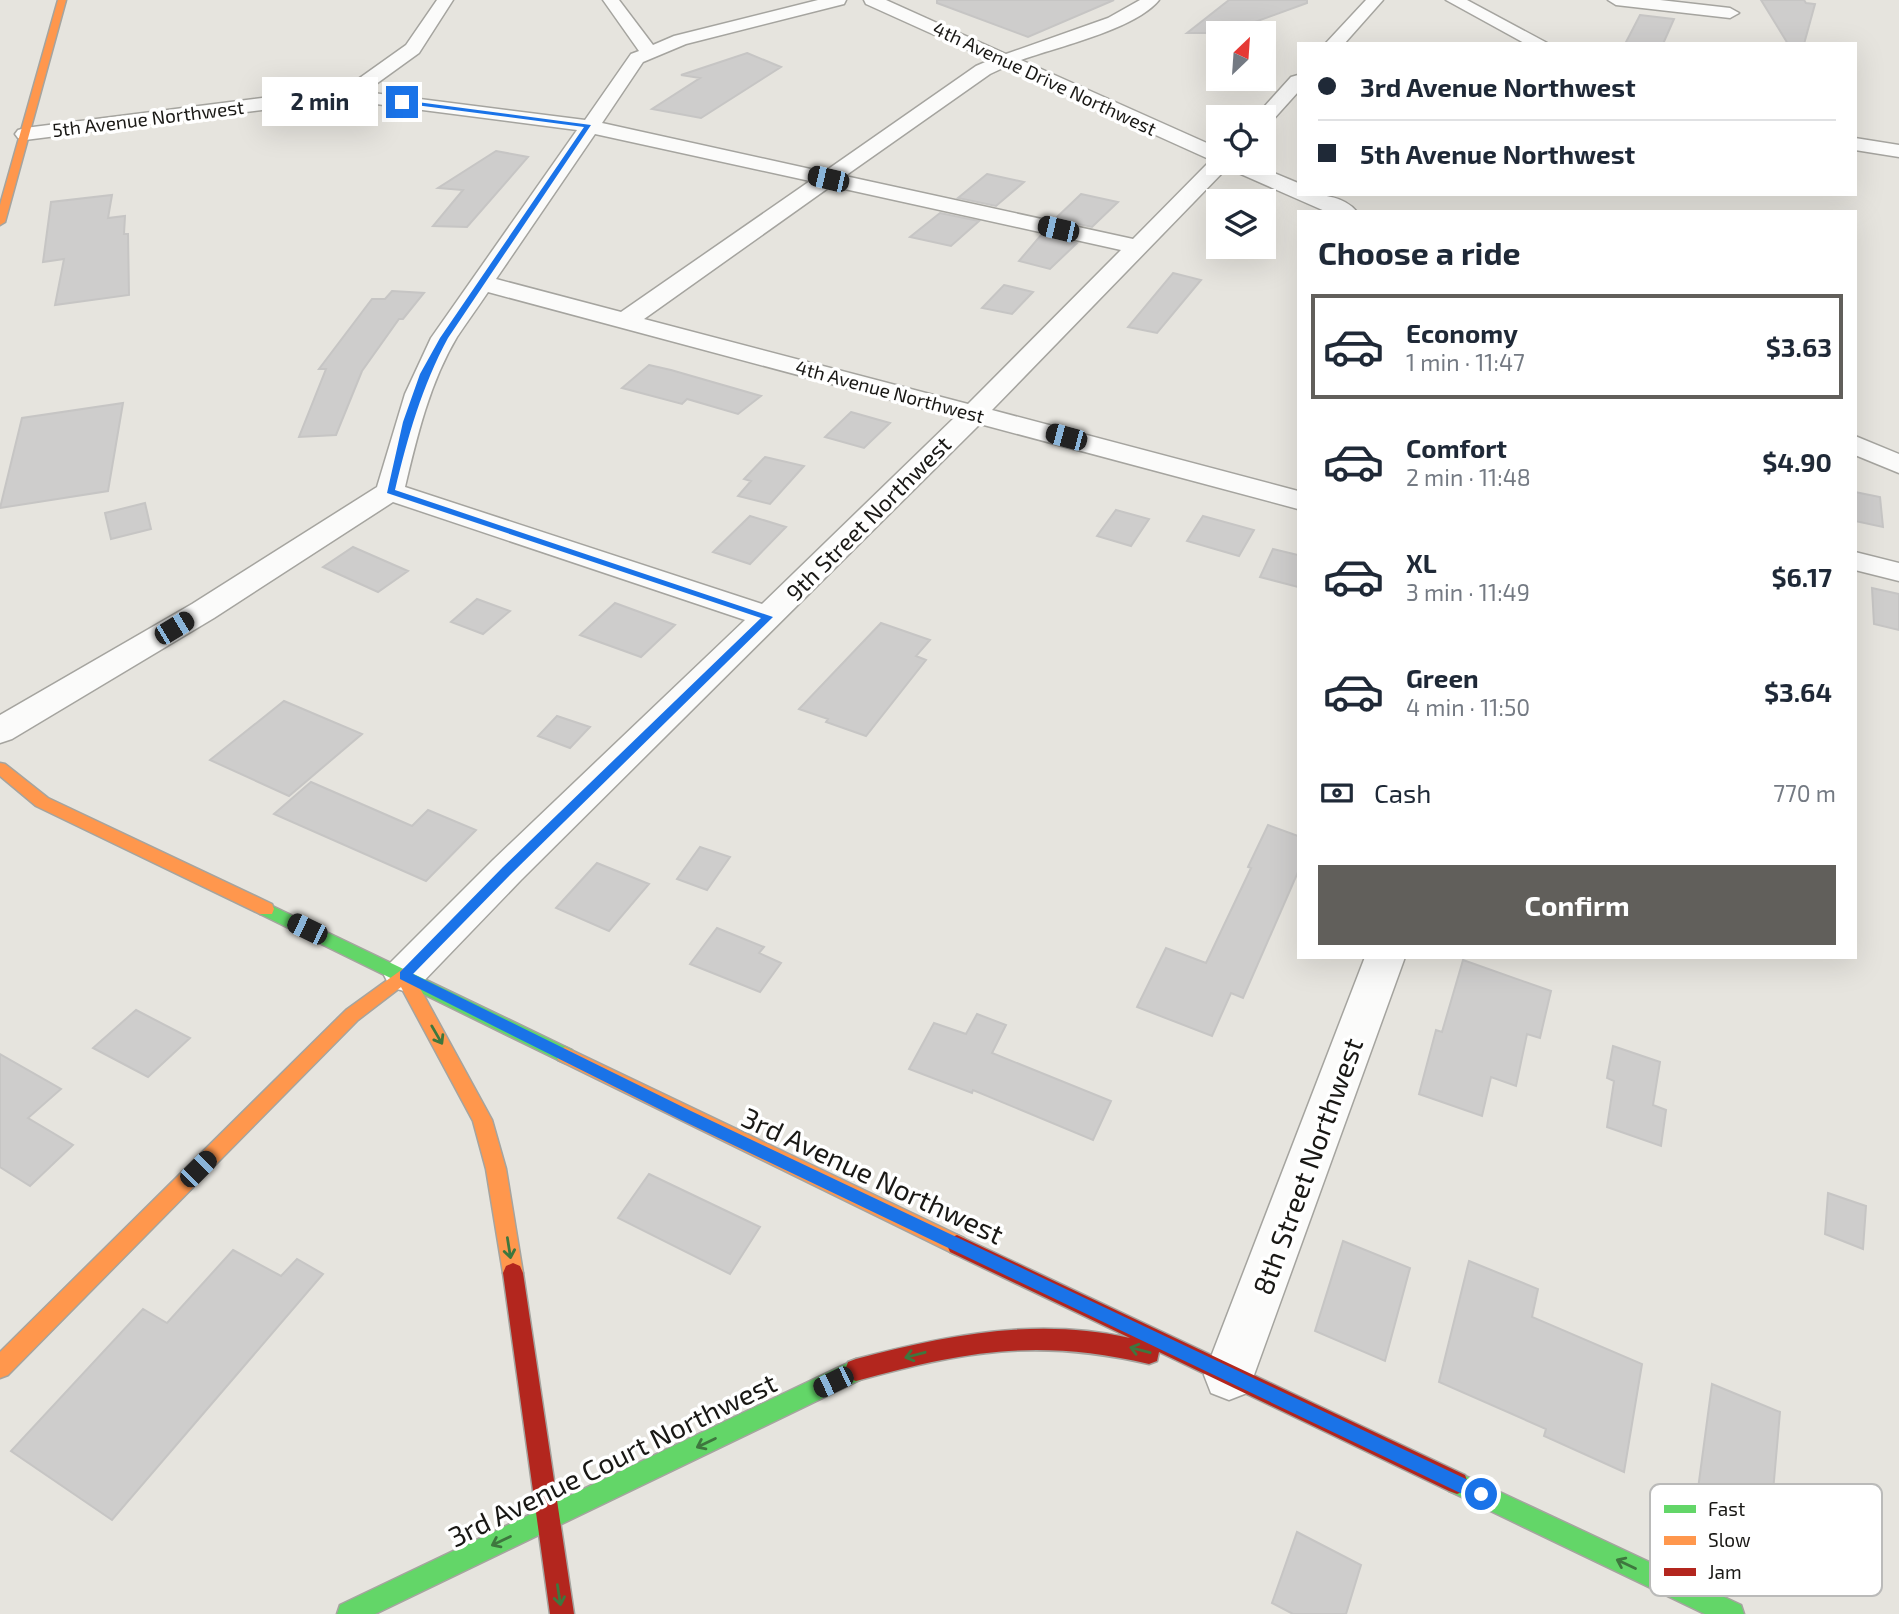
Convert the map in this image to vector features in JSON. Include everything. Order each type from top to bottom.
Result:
[{"type":"main road","points":[[1,213],[26,134],[62,0]]},
{"type":"main road","name":"3rd Avenue Northwest","points":[[0,768],[41,802],[404,975],[686,1116],[860,1196],[1650,1575]]},
{"type":"main road","points":[[404,975],[482,1120],[496,1168],[562,1614]]},
{"type":"main road","name":"9th Street Northwest","points":[[0,1367],[352,1015],[404,975]]},
{"type":"main road","name":"3rd Avenue Court Northwest","points":[[349,1614],[857,1370],[947,1347],[1037,1336],[1116,1344],[1229,1375]]},
{"type":"main road","name":"3rd Avenue Northwest","points":[[1694,1596],[1732,1614]]},
{"type":"street","points":[[347,96],[413,49],[445,0]]},
{"type":"street","points":[[611,0],[640,42],[650,51]]},
{"type":"street","points":[[0,731],[203,611],[390,491],[407,422],[424,374],[444,338],[588,125],[637,58],[680,40],[838,0]]},
{"type":"street","name":"4th Avenue Drive Northwest","points":[[872,0],[1206,151]]},
{"type":"street","points":[[626,320],[983,70],[1003,60],[1125,17],[1151,0]]},
{"type":"street","points":[[1336,42],[1375,0]]},
{"type":"street","points":[[1454,0],[1535,42]]},
{"type":"street","points":[[1616,0],[1727,14]]},
{"type":"street","points":[[1276,105],[1297,82]]},
{"type":"street","name":"5th Avenue Northwest","points":[[26,134],[275,102],[347,96],[588,125],[1137,247]]},
{"type":"street","points":[[1857,144],[1899,151]]},
{"type":"street","name":"9th Street Northwest","points":[[404,975],[507,870],[973,414],[1208,175]]},
{"type":"street","points":[[1261,175],[1297,191]]},
{"type":"street","points":[[1310,196],[1342,210]]},
{"type":"street","name":"4th Avenue Northwest","points":[[482,283],[1297,500]]},
{"type":"street","points":[[1857,445],[1899,465]]},
{"type":"street","points":[[390,491],[768,617]]},
{"type":"street","points":[[1857,562],[1899,572]]},
{"type":"street","name":"8th Street Northwest","points":[[1229,1375],[1384,959]]},
{"type":"building","points":[[937,0],[1114,0],[1028,37],[937,3]]},
{"type":"building","points":[[1229,0],[1307,0],[1307,3],[1258,21],[1206,21],[1206,33],[1187,33]]},
{"type":"building","points":[[1761,0],[1804,0],[1806,3],[1815,4],[1805,42],[1787,42]]},
{"type":"building","points":[[1640,15],[1674,19],[1664,42],[1626,42]]},
{"type":"building","points":[[747,53],[781,67],[701,118],[652,109],[700,78],[681,75]]},
{"type":"building","points":[[496,151],[528,157],[467,227],[433,226],[463,190],[438,188]]},
{"type":"building","points":[[987,174],[1024,182],[996,206],[958,198]]},
{"type":"building","points":[[1081,194],[1118,202],[1092,227],[1055,219]]},
{"type":"building","points":[[112,195],[108,218],[125,216],[129,295],[55,305],[64,259],[43,262],[51,202]]},
{"type":"building","points":[[940,213],[979,221],[951,246],[910,237]]},
{"type":"building","points":[[1041,235],[1077,243],[1050,269],[1019,261]]},
{"type":"building","points":[[1173,273],[1201,280],[1157,333],[1128,327]]},
{"type":"building","points":[[1004,285],[1033,292],[1012,314],[982,308]]},
{"type":"building","points":[[392,291],[424,293],[403,319],[399,319],[362,371],[336,435],[299,437],[326,369],[319,369],[372,299],[385,299]]},
{"type":"building","points":[[649,365],[761,396],[738,414],[687,399],[682,404],[622,388]]},
{"type":"building","points":[[123,403],[108,491],[0,508],[22,418]]},
{"type":"building","points":[[851,412],[890,423],[864,448],[825,437]]},
{"type":"building","points":[[765,457],[804,466],[770,504],[738,496],[751,481],[744,479]]},
{"type":"building","points":[[1857,492],[1880,497],[1883,527],[1857,521]]},
{"type":"building","points":[[145,503],[151,529],[111,539],[105,513]]},
{"type":"building","points":[[1116,510],[1149,519],[1131,546],[1097,536]]},
{"type":"building","points":[[750,516],[786,527],[750,564],[713,552]]},
{"type":"building","points":[[1203,516],[1254,530],[1239,556],[1187,541]]},
{"type":"building","points":[[353,547],[408,571],[378,592],[323,567]]},
{"type":"building","points":[[1273,549],[1297,555],[1297,587],[1260,577]]},
{"type":"building","points":[[1872,588],[1899,594],[1899,630],[1874,624]]},
{"type":"building","points":[[477,599],[510,611],[483,634],[451,622]]},
{"type":"building","points":[[615,603],[675,625],[641,657],[580,635]]},
{"type":"building","points":[[881,623],[930,640],[916,656],[926,660],[866,736],[799,709]]},
{"type":"building","points":[[284,701],[362,734],[289,796],[210,760]]},
{"type":"building","points":[[557,716],[590,727],[570,748],[538,736]]},
{"type":"building","points":[[311,782],[412,826],[428,810],[476,830],[426,881],[274,814]]},
{"type":"building","points":[[1268,825],[1297,836],[1297,874],[1243,998],[1231,993],[1212,1036],[1137,1007],[1166,948],[1206,963],[1251,868],[1248,867]]},
{"type":"building","points":[[700,847],[730,857],[707,890],[677,879]]},
{"type":"building","points":[[597,863],[649,884],[609,931],[556,908]]},
{"type":"building","points":[[717,928],[764,947],[759,953],[781,963],[760,992],[690,964]]},
{"type":"building","points":[[1463,960],[1551,991],[1540,1038],[1527,1034],[1516,1086],[1491,1077],[1482,1116],[1419,1094],[1436,1030],[1442,1032]]},
{"type":"building","points":[[136,1010],[190,1038],[148,1077],[93,1048]]},
{"type":"building","points":[[977,1014],[1006,1025],[992,1053],[1111,1101],[1093,1140],[973,1090],[972,1093],[909,1069],[934,1023],[966,1034]]},
{"type":"building","points":[[1613,1046],[1660,1062],[1653,1105],[1666,1110],[1661,1146],[1607,1127],[1614,1081],[1607,1078]]},
{"type":"building","points":[[0,1054],[61,1089],[28,1118],[73,1145],[30,1186],[0,1167]]},
{"type":"building","points":[[649,1174],[760,1227],[730,1274],[618,1218]]},
{"type":"building","points":[[1828,1193],[1866,1206],[1863,1249],[1825,1234]]},
{"type":"building","points":[[1343,1241],[1410,1268],[1385,1361],[1315,1331]]},
{"type":"building","points":[[233,1250],[281,1276],[297,1259],[323,1274],[112,1520],[11,1451],[143,1309],[167,1323]]},
{"type":"building","points":[[1469,1261],[1538,1289],[1532,1317],[1642,1364],[1624,1472],[1544,1436],[1546,1429],[1439,1382]]},
{"type":"building","points":[[1712,1384],[1780,1412],[1774,1484],[1699,1484]]},
{"type":"building","points":[[1297,1532],[1361,1565],[1346,1614],[1293,1614],[1272,1603]]},
{"type":"traffic: fast","points":[[266,909],[565,1055]]},
{"type":"traffic: fast","points":[[349,1614],[856,1370]]},
{"type":"traffic: fast","points":[[1457,1483],[1650,1575]]},
{"type":"traffic: fast","points":[[1694,1596],[1732,1614]]},
{"type":"traffic: slow","points":[[0,222],[62,0]]},
{"type":"traffic: slow","points":[[0,768],[42,802],[266,909]]},
{"type":"traffic: slow","points":[[404,975],[482,1120],[496,1169],[513,1273]]},
{"type":"traffic: slow","points":[[0,1367],[352,1015],[404,975]]},
{"type":"traffic: slow","points":[[565,1055],[957,1245]]},
{"type":"traffic: jam","points":[[957,1245],[1457,1483]]},
{"type":"traffic: jam","points":[[513,1273],[562,1614]]},
{"type":"traffic: jam","points":[[856,1370],[931,1351],[1001,1340],[1072,1339],[1149,1353]]},
{"type":"route","points":[[402,102],[588,125],[444,338],[424,374],[407,422],[390,491],[768,617],[507,870],[404,975],[686,1116],[860,1196],[1481,1494]]}]
